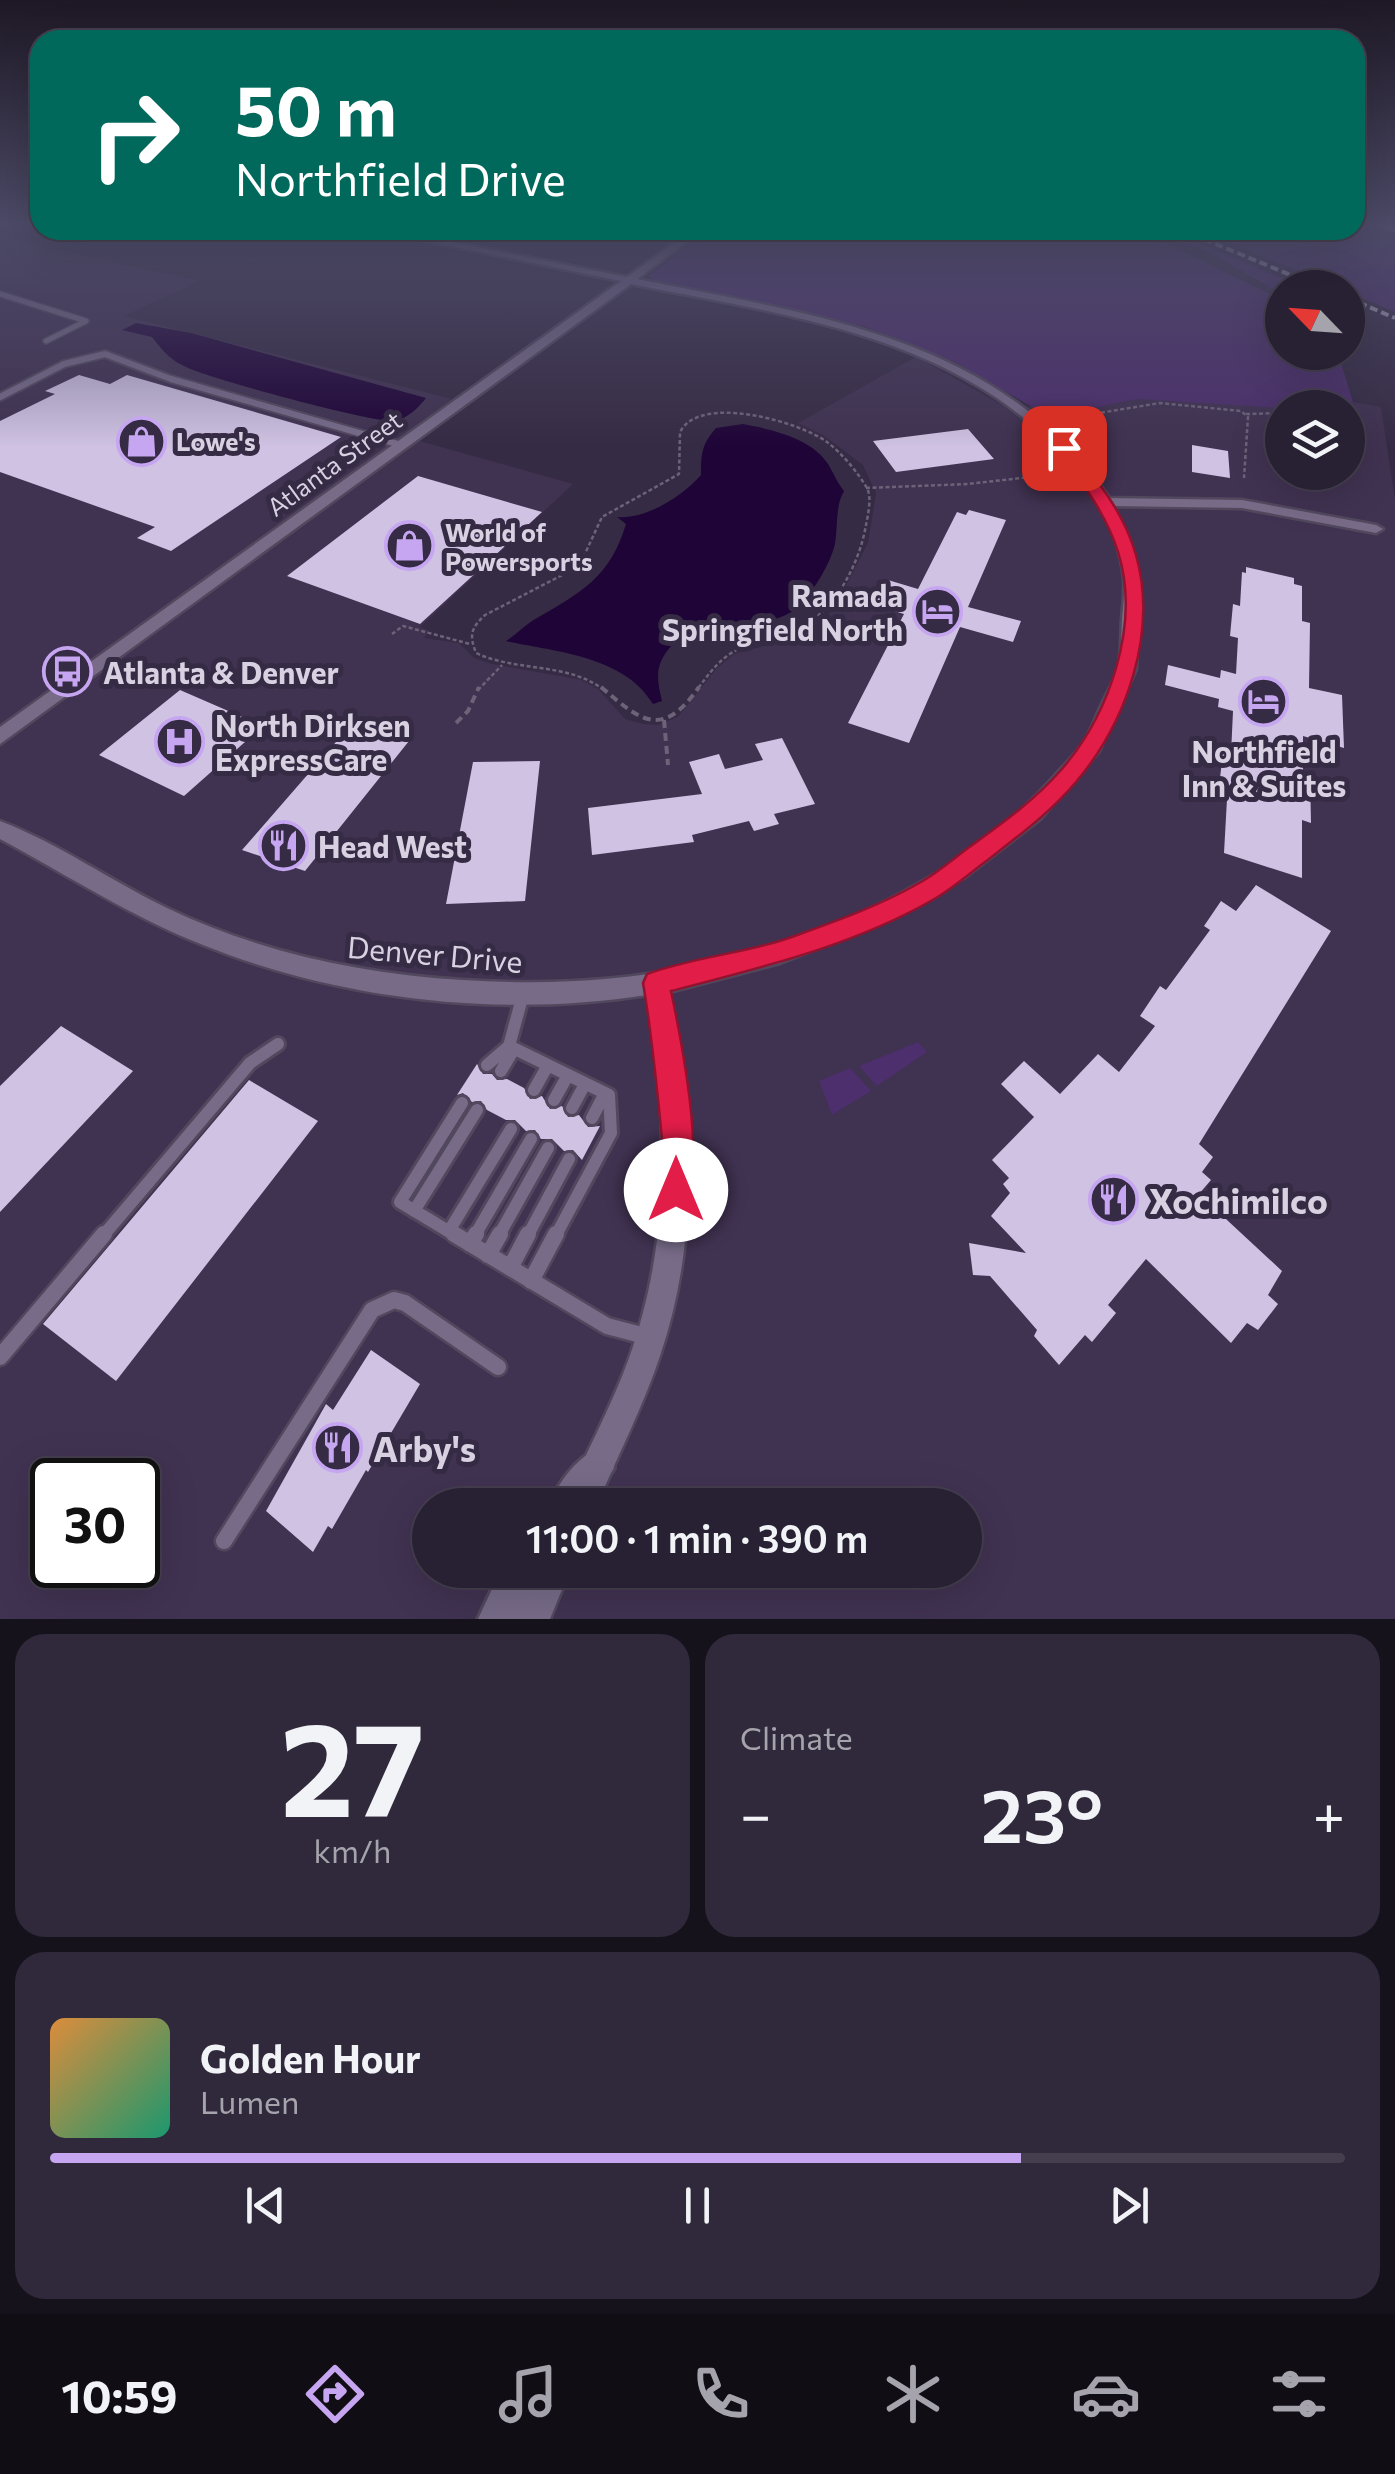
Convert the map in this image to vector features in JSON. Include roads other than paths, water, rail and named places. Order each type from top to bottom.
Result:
[{"type":"street","name":"Atlanta Street","points":[[0,737],[606,298]]},
{"type":"street","name":"Denver Drive","points":[[0,829],[178,923],[246,952],[330,974],[391,984],[524,991],[614,990],[800,946],[928,891],[1030,816],[1068,777],[1108,717],[1132,645],[1134,612],[1128,555],[1105,502],[1082,469],[1044,428],[1000,395],[942,362],[844,324],[715,298]]},
{"type":"street","points":[[1105,502],[1242,504],[1376,529]]},
{"type":"street","points":[[587,1488],[651,1338],[675,1217],[678,1164],[668,1041],[656,983]]},
{"type":"street","points":[[581,1488],[596,1468]]},
{"type":"street","points":[[498,1619],[513,1588]]},
{"type":"street","points":[[532,1619],[545,1588]]},
{"type":"lane","points":[[11,298],[86,321],[46,341]]},
{"type":"lane","points":[[0,398],[64,364],[104,354],[171,379],[401,445]]},
{"type":"lane","points":[[501,1071],[512,1048],[524,991]]},
{"type":"lane","points":[[0,1357],[250,1063],[278,1044]]},
{"type":"lane","points":[[487,1065],[512,1048]]},
{"type":"lane","points":[[512,1048],[609,1095],[610,1133],[531,1281]]},
{"type":"lane","points":[[534,1090],[548,1066]]},
{"type":"lane","points":[[554,1100],[568,1075]]},
{"type":"lane","points":[[572,1108],[586,1084]]},
{"type":"lane","points":[[592,1118],[605,1093]]},
{"type":"lane","points":[[407,1206],[462,1102]]},
{"type":"lane","points":[[407,1206],[477,1110]]},
{"type":"lane","points":[[449,1231],[510,1129]]},
{"type":"lane","points":[[470,1244],[531,1140]]},
{"type":"lane","points":[[488,1256],[548,1148]]},
{"type":"lane","points":[[510,1268],[570,1159]]},
{"type":"lane","points":[[407,1206],[606,1326],[651,1338]]},
{"type":"lane","points":[[224,1541],[372,1310],[394,1300],[405,1304],[498,1367]]},
{"type":"railway","points":[[1365,305],[1395,318]]},
{"type":"place","name":"Lowe's","points":[[141,441]]},
{"type":"place","name":"World of Powersports","points":[[410,546]]},
{"type":"place","name":"Ramada Springfield North","points":[[938,611]]},
{"type":"place","name":"Atlanta & Denver","points":[[68,671]]},
{"type":"place","name":"Northfield Inn & Suites","points":[[1264,701]]},
{"type":"place","name":"North Dirksen ExpressCare","points":[[180,741]]},
{"type":"place","name":"Head West","points":[[283,845]]},
{"type":"place","name":"Xochimilco","points":[[1114,1199]]},
{"type":"place","name":"Arby's","points":[[338,1447]]}]
